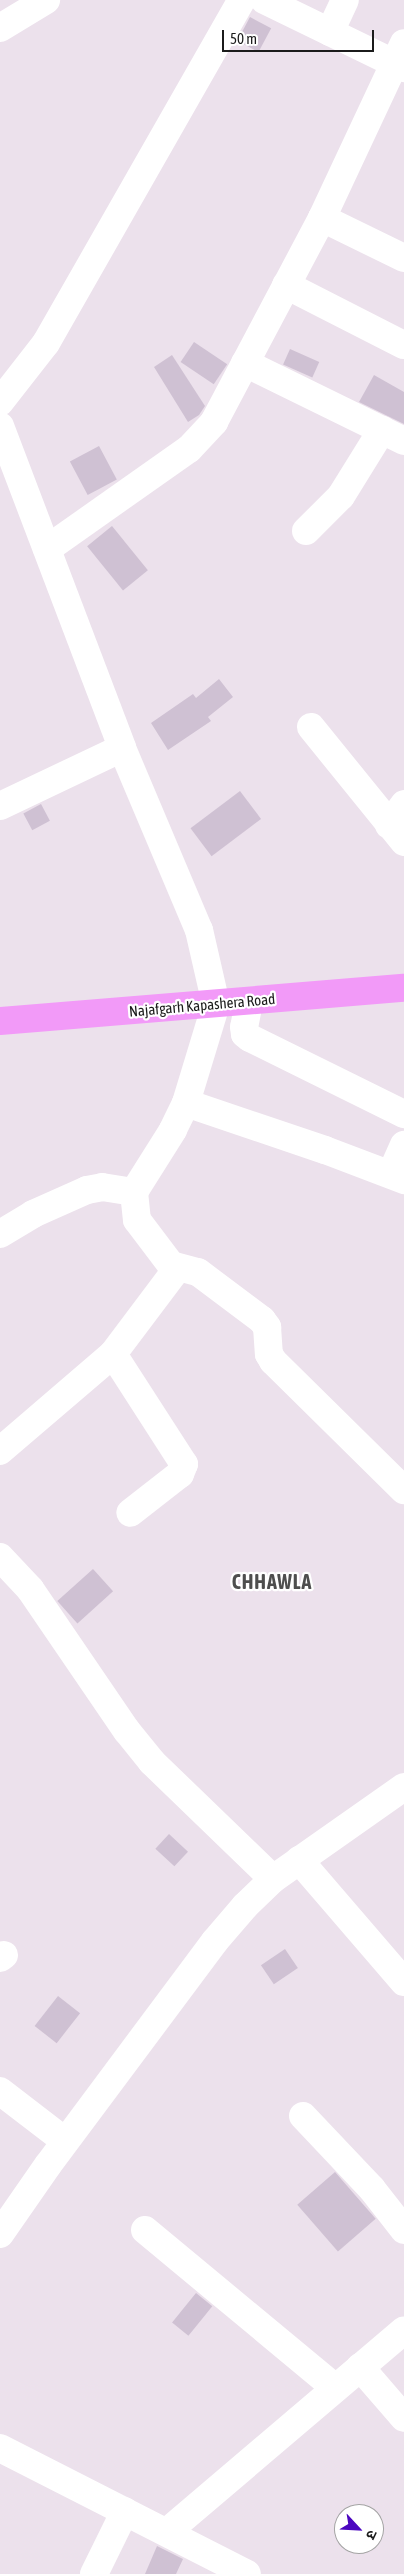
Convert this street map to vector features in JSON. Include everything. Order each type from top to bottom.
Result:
[{"type":"main road","points":[[0,1003],[214,996],[404,975]]},
{"type":"main road","name":"Najafgarh Kapashera Road","points":[[0,1021],[214,996],[249,1002],[404,988]]},
{"type":"street","points":[[0,28],[46,0]]},
{"type":"street","points":[[0,402],[46,343],[242,0]]},
{"type":"street","points":[[48,549],[196,442],[214,422],[322,218],[401,58],[330,32],[264,0]]},
{"type":"street","points":[[330,32],[345,0]]},
{"type":"street","points":[[322,218],[404,258]]},
{"type":"street","points":[[286,285],[404,345]]},
{"type":"street","points":[[245,363],[393,436],[341,496],[306,531]]},
{"type":"street","points":[[0,426],[122,748],[199,930],[214,996],[186,1103],[170,1137],[134,1192],[137,1220],[171,1265],[173,1274],[113,1354],[0,1451]]},
{"type":"street","points":[[311,727],[399,824]]},
{"type":"street","points":[[0,806],[122,748]]},
{"type":"street","points":[[249,1002],[244,1027],[245,1034],[250,1038],[404,1114]]},
{"type":"street","points":[[186,1103],[398,1177],[404,1145]]},
{"type":"street","points":[[0,1234],[33,1214],[87,1190],[102,1187],[134,1192]]},
{"type":"street","points":[[171,1265],[198,1272],[262,1320],[269,1335],[269,1354],[273,1361],[404,1490]]},
{"type":"street","points":[[113,1354],[184,1464],[180,1474],[130,1514]]},
{"type":"street","points":[[0,1557],[30,1589],[106,1701],[152,1762],[273,1879]]},
{"type":"street","points":[[0,2234],[65,2141],[215,1941],[273,1879],[404,1787]]},
{"type":"street","points":[[299,1860],[403,1980]]},
{"type":"street","points":[[0,2091],[65,2141]]},
{"type":"street","points":[[303,2116],[372,2189],[404,2230]]},
{"type":"street","points":[[145,2230],[334,2388]]},
{"type":"street","points":[[167,2532],[404,2330]]},
{"type":"street","points":[[360,2367],[404,2418]]},
{"type":"street","points":[[0,2448],[247,2574]]},
{"type":"street","points":[[94,2574],[125,2511]]},
{"type":"building","points":[[250,17],[271,28],[259,52],[237,41]]},
{"type":"building","points":[[194,342],[227,364],[214,384],[181,362]]},
{"type":"building","points":[[290,349],[319,362],[312,378],[283,365]]},
{"type":"building","points":[[172,355],[205,406],[199,415],[188,422],[154,367]]},
{"type":"building","points":[[374,375],[404,392],[404,424],[359,402]]},
{"type":"building","points":[[99,446],[117,480],[88,495],[70,461]]},
{"type":"building","points":[[112,526],[148,570],[123,590],[87,546]]},
{"type":"building","points":[[219,679],[233,697],[208,717],[211,721],[168,750],[151,723],[193,694],[196,698]]},
{"type":"building","points":[[240,791],[261,819],[212,856],[190,828]]},
{"type":"building","points":[[41,804],[50,821],[32,830],[23,813]]},
{"type":"building","points":[[93,1569],[113,1591],[77,1623],[57,1601]]},
{"type":"building","points":[[169,1834],[188,1852],[174,1866],[155,1849]]},
{"type":"building","points":[[285,1949],[298,1968],[274,1984],[261,1965]]},
{"type":"building","points":[[58,1996],[80,2013],[57,2043],[35,2026]]},
{"type":"building","points":[[335,2172],[376,2219],[338,2252],[297,2205]]},
{"type":"building","points":[[196,2293],[212,2306],[188,2336],[172,2323]]},
{"type":"building","points":[[157,2546],[183,2559],[176,2574],[145,2574]]},
{"type":"district","name":"CHHAWLA","points":[[272,1581]]}]
